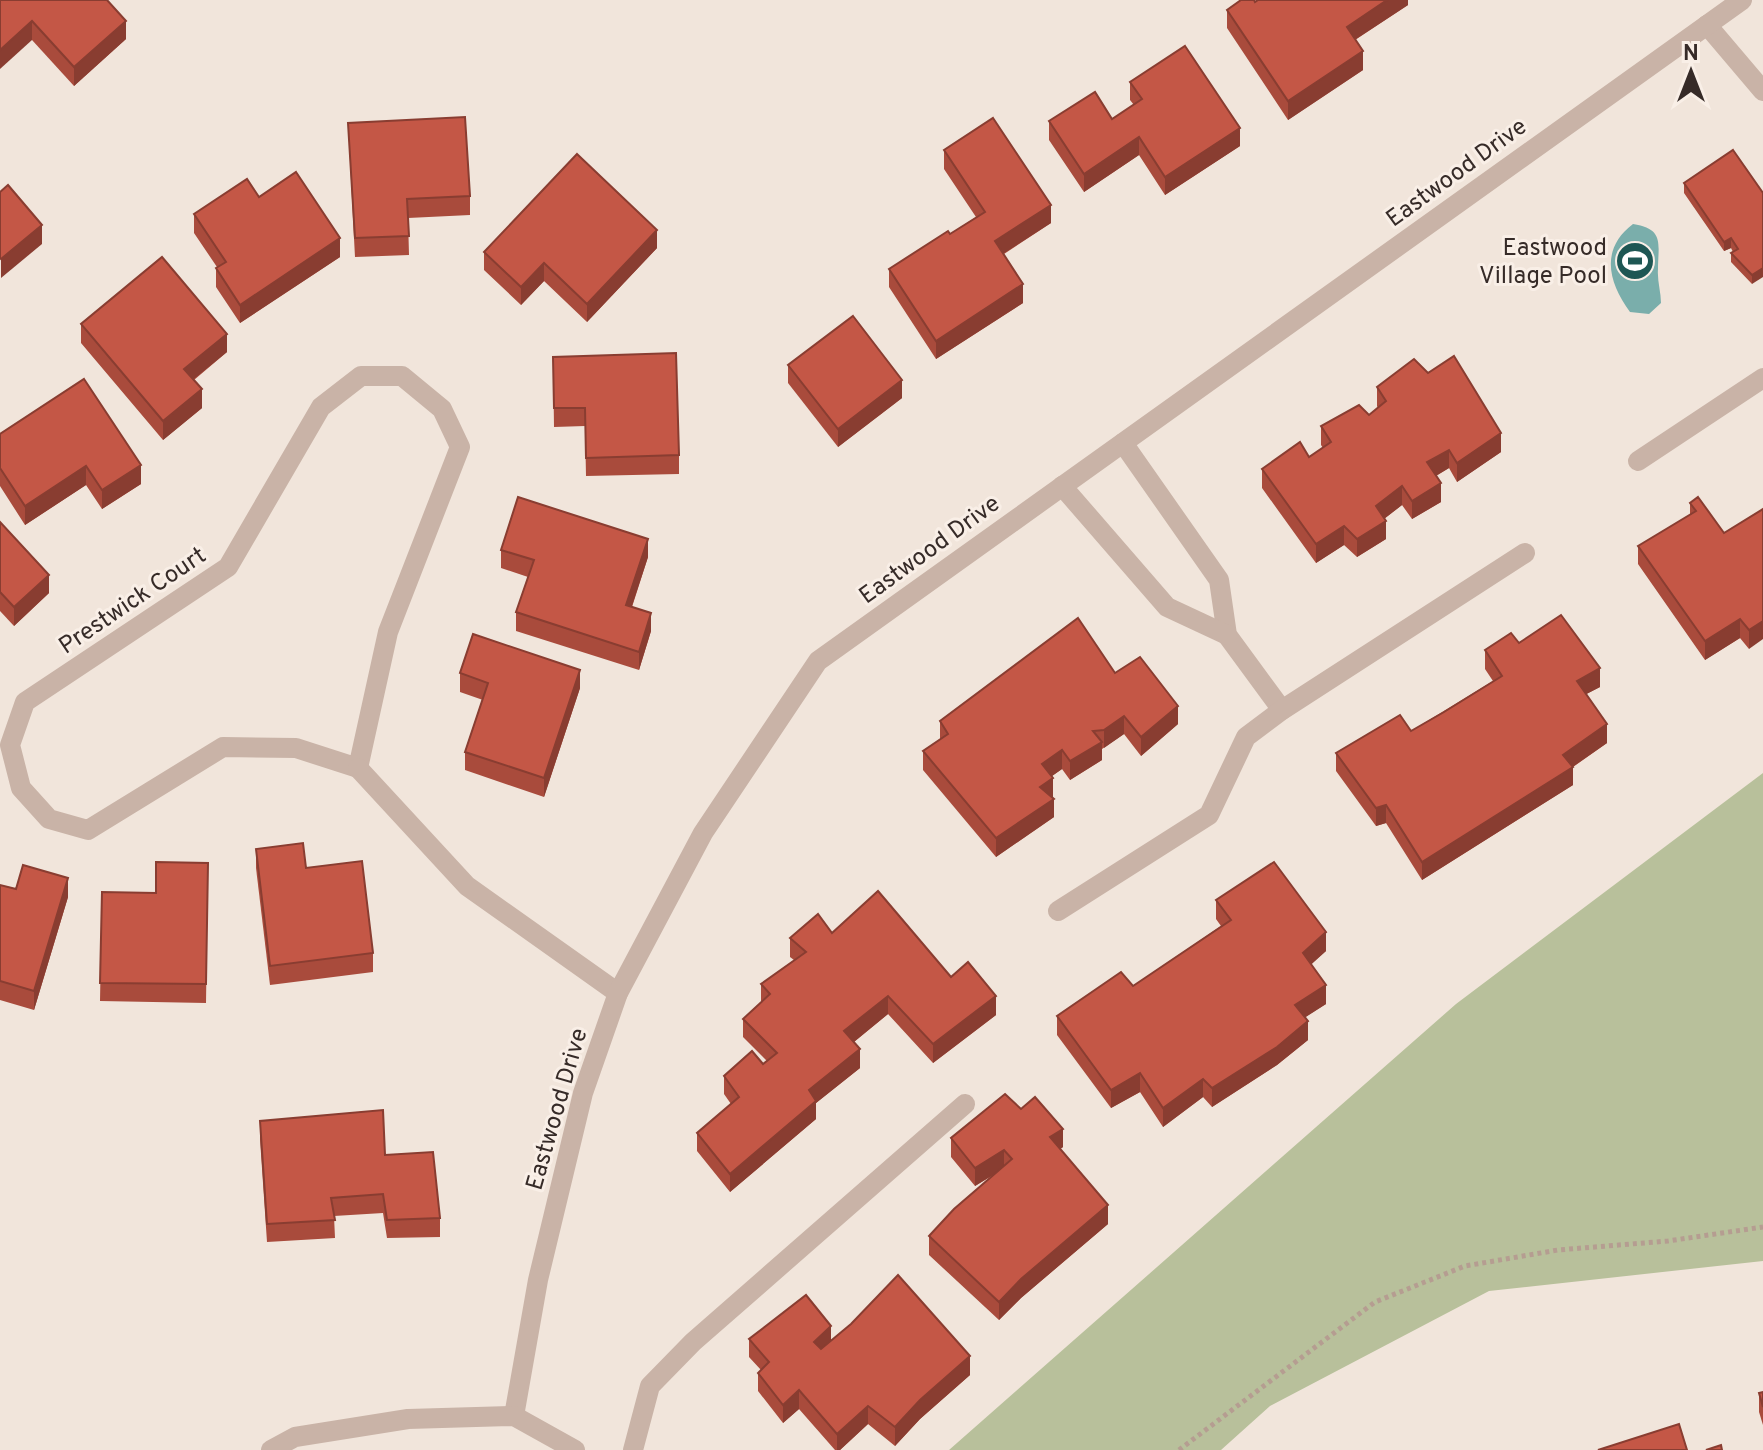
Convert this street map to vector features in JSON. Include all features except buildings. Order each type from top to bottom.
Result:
[{"type":"street","name":"Eastwood Drive","points":[[514,1416],[538,1280],[583,1093],[618,993],[703,833],[818,661],[1742,0]]},
{"type":"street","points":[[1707,25],[1763,91]]},
{"type":"street","name":"Prestwick Court","points":[[358,768],[388,632],[460,447],[442,409],[402,376],[361,376],[321,407],[228,567],[25,702],[10,745],[21,788],[49,819],[88,830],[223,747],[296,748],[358,768],[467,886],[618,993]]},
{"type":"street","points":[[1638,461],[1763,378]]},
{"type":"street","points":[[1123,443],[1219,580],[1227,635],[1282,710]]},
{"type":"street","points":[[1062,486],[1167,607],[1227,635]]},
{"type":"street","points":[[1058,911],[1209,815],[1246,737],[1282,710],[1525,553]]},
{"type":"street","points":[[633,1450],[650,1386],[693,1342],[965,1104]]},
{"type":"street","points":[[271,1450],[295,1437],[408,1419],[514,1416],[575,1450]]},
{"type":"path","points":[[1179,1450],[1375,1302],[1465,1266],[1558,1250],[1668,1241],[1763,1227]]},
{"type":"green space","points":[[1763,773],[1763,1261],[1489,1291],[1270,1406],[1221,1450],[949,1450],[1456,1004]]},
{"type":"water","name":"Eastwood Village Pool","points":[[1633,224],[1650,230],[1658,239],[1661,303],[1649,314],[1630,312],[1613,278],[1611,266],[1616,244]]},
{"type":"place","name":"Eastwood Village Pool","points":[[1635,261]]}]
